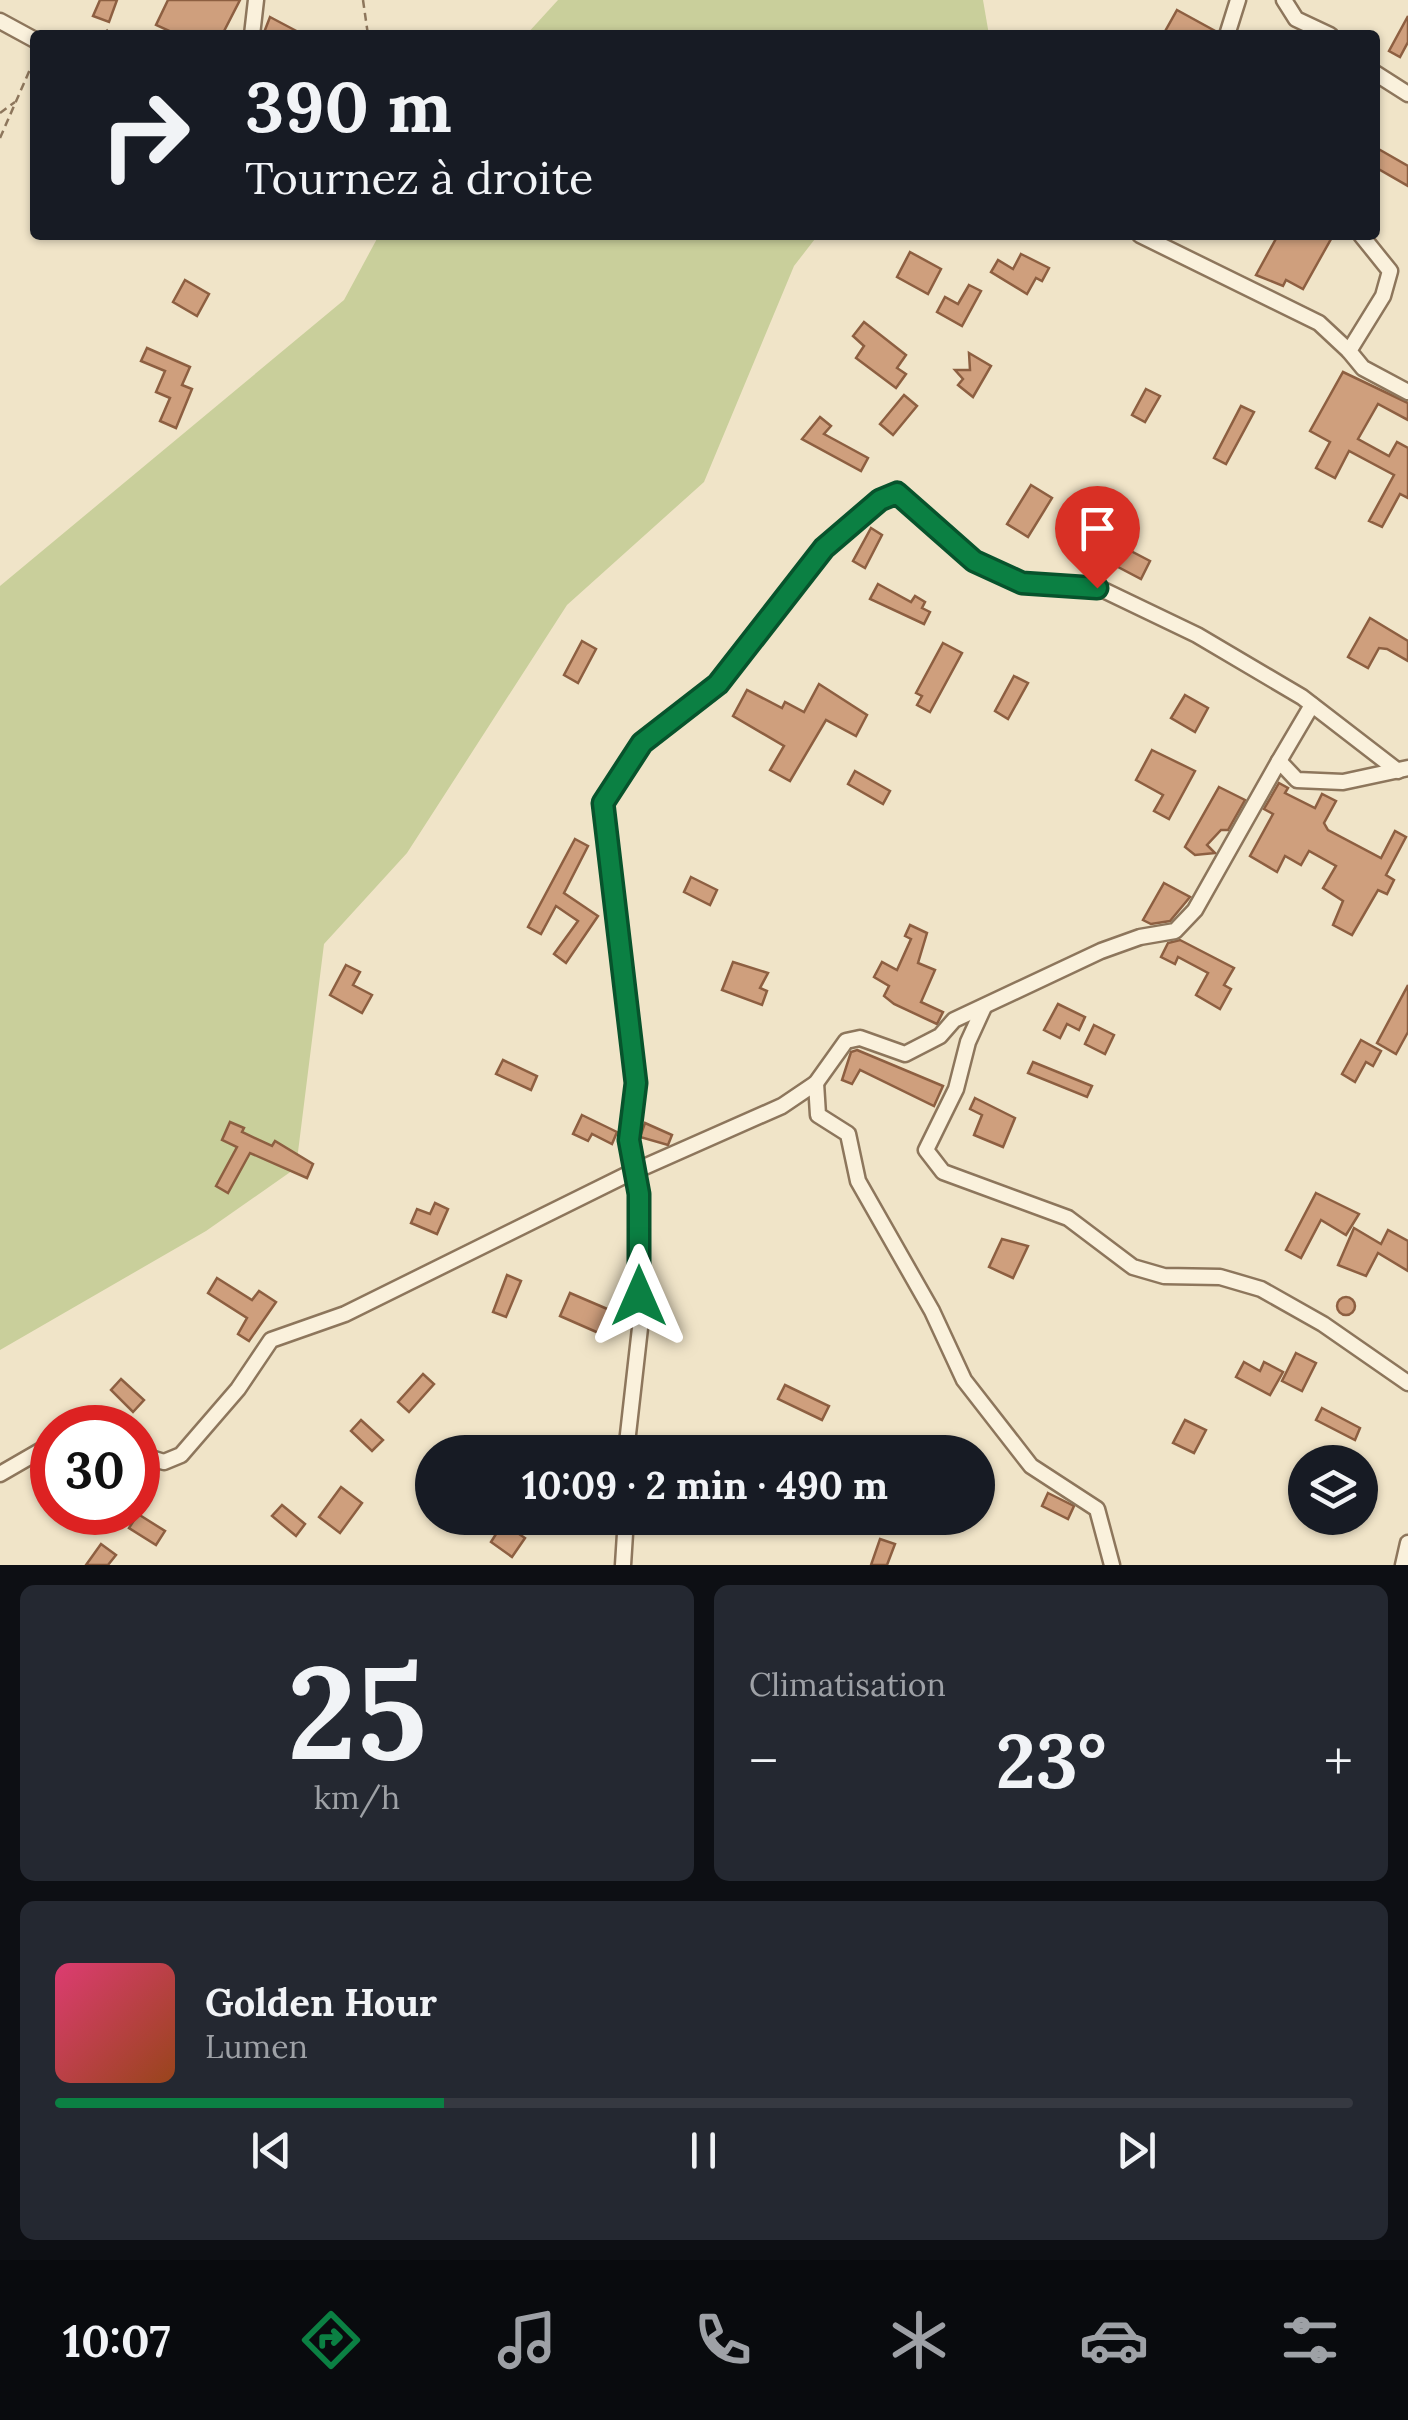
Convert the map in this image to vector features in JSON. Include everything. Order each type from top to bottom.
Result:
[{"type":"street","points":[[253,30],[256,0]]},
{"type":"street","points":[[1229,30],[1238,0]]},
{"type":"street","points":[[1293,0],[1284,1],[1296,18],[1320,30]]},
{"type":"street","points":[[0,21],[30,37]]},
{"type":"street","points":[[1380,76],[1408,94]]},
{"type":"street","points":[[1150,240],[1319,324],[1363,368],[1408,392]]},
{"type":"street","points":[[1349,351],[1383,296],[1390,271],[1365,240]]},
{"type":"street","points":[[628,1435],[640,1328],[639,1194],[629,1140],[636,1083],[631,1012],[603,803],[642,743],[718,684],[824,548],[880,500],[897,493],[974,561],[1022,583],[1080,585],[1116,594],[1197,634],[1312,705],[1403,769]]},
{"type":"street","points":[[160,1461],[181,1455],[238,1389],[271,1340],[346,1314],[634,1172],[782,1106],[816,1083],[846,1041],[860,1038],[905,1054],[940,1036],[954,1020],[1101,951],[1175,932],[1195,910],[1312,705]]},
{"type":"street","points":[[1279,761],[1297,780],[1342,782],[1403,769]]},
{"type":"street","points":[[984,1007],[968,1042],[956,1089],[926,1150],[943,1172],[1068,1218],[1133,1268],[1164,1276],[1220,1278],[1261,1289],[1323,1324],[1408,1383]]},
{"type":"street","points":[[816,1083],[818,1115],[848,1134],[858,1181],[932,1310],[964,1380],[1032,1466],[1098,1509],[1112,1565]]},
{"type":"street","points":[[639,1194],[660,1160]]},
{"type":"street","points":[[0,1474],[30,1457]]},
{"type":"street","points":[[623,1565],[625,1535]]},
{"type":"street","points":[[1403,1565],[1408,1543]]},
{"type":"path","points":[[364,0],[367,30]]},
{"type":"path","points":[[0,138],[30,69]]},
{"type":"path","points":[[0,112],[16,101]]},
{"type":"green space","points":[[558,0],[983,0],[988,30],[531,30]]},
{"type":"green space","points":[[376,240],[814,240],[794,266],[704,482],[567,605],[407,853],[324,944],[296,1168],[206,1231],[0,1350],[0,586],[344,300]]},
{"type":"building","points":[[100,0],[117,0],[109,22],[93,16]]},
{"type":"building","points":[[168,0],[240,0],[225,30],[167,30],[156,25]]},
{"type":"building","points":[[1177,10],[1213,30],[1166,30]]},
{"type":"building","points":[[1408,16],[1408,42],[1400,57],[1389,51]]},
{"type":"building","points":[[270,17],[295,30],[265,30]]},
{"type":"building","points":[[1380,150],[1408,166],[1408,186],[1380,170]]},
{"type":"building","points":[[1275,240],[1330,240],[1303,289],[1286,280],[1283,286],[1256,275]]},
{"type":"building","points":[[910,252],[941,269],[928,294],[897,277]]},
{"type":"building","points":[[1021,254],[1049,268],[1042,281],[1036,278],[1027,294],[991,272],[998,260],[1013,269]]},
{"type":"building","points":[[185,280],[209,294],[197,316],[173,302]]},
{"type":"building","points":[[969,285],[981,291],[962,326],[937,312],[945,297],[958,304]]},
{"type":"building","points":[[864,322],[906,355],[897,368],[906,374],[896,388],[856,358],[864,346],[853,336]]},
{"type":"building","points":[[147,348],[190,367],[182,385],[192,389],[176,428],[160,421],[170,398],[156,392],[165,371],[141,361]]},
{"type":"building","points":[[969,353],[991,366],[973,397],[958,385],[963,379],[955,370],[970,370]]},
{"type":"building","points":[[1343,372],[1408,403],[1408,420],[1378,404],[1358,439],[1389,456],[1397,442],[1408,448],[1408,498],[1400,494],[1382,527],[1369,521],[1394,475],[1349,451],[1335,478],[1316,468],[1330,442],[1310,431]]},
{"type":"building","points":[[1146,389],[1160,396],[1145,422],[1132,415]]},
{"type":"building","points":[[904,395],[917,406],[893,435],[880,424]]},
{"type":"building","points":[[1241,406],[1254,412],[1226,464],[1214,458]]},
{"type":"building","points":[[820,417],[831,426],[824,434],[868,458],[861,471],[802,439]]},
{"type":"building","points":[[1031,485],[1052,498],[1028,537],[1007,524]]},
{"type":"building","points":[[871,528],[882,535],[865,568],[853,561]]},
{"type":"building","points":[[1116,531],[1134,541],[1129,550],[1150,561],[1141,579],[1101,558]]},
{"type":"building","points":[[878,584],[911,602],[915,596],[925,602],[922,608],[930,612],[924,624],[870,599]]},
{"type":"building","points":[[1370,618],[1408,641],[1408,661],[1379,648],[1368,668],[1348,657]]},
{"type":"building","points":[[582,641],[596,649],[578,683],[564,675]]},
{"type":"building","points":[[943,643],[962,653],[930,712],[917,705],[922,696],[916,693]]},
{"type":"building","points":[[1014,676],[1028,683],[1008,719],[995,711]]},
{"type":"building","points":[[819,684],[867,715],[856,736],[826,720],[790,781],[770,770],[784,746],[733,716],[747,690],[782,708],[785,702],[804,712]]},
{"type":"building","points":[[1185,695],[1208,708],[1195,732],[1171,718]]},
{"type":"building","points":[[1152,750],[1195,771],[1169,819],[1154,811],[1163,795],[1136,780]]},
{"type":"building","points":[[855,771],[890,791],[883,804],[848,784]]},
{"type":"building","points":[[1279,783],[1288,788],[1285,793],[1315,808],[1322,794],[1336,801],[1324,823],[1328,830],[1381,858],[1395,831],[1406,837],[1386,875],[1394,880],[1387,894],[1378,890],[1352,935],[1333,925],[1343,901],[1323,888],[1336,866],[1309,851],[1301,865],[1285,856],[1277,872],[1250,856],[1273,814],[1264,809]]},
{"type":"building","points":[[1219,787],[1245,800],[1228,830],[1221,830],[1207,845],[1215,853],[1195,855],[1185,847]]},
{"type":"building","points":[[575,839],[588,846],[564,893],[598,916],[566,963],[554,954],[578,921],[556,906],[541,934],[528,927]]},
{"type":"building","points":[[691,877],[717,890],[710,905],[684,892]]},
{"type":"building","points":[[1164,883],[1190,897],[1170,921],[1151,924],[1143,920]]},
{"type":"building","points":[[910,925],[927,933],[918,963],[935,970],[921,1002],[943,1012],[937,1024],[894,1004],[884,996],[889,986],[874,977],[882,962],[897,970],[911,939],[905,936]]},
{"type":"building","points":[[1180,940],[1234,968],[1224,985],[1231,989],[1220,1009],[1196,995],[1208,973],[1178,957],[1175,964],[1161,957],[1168,943]]},
{"type":"building","points":[[733,962],[768,973],[760,988],[767,991],[762,1005],[722,990]]},
{"type":"building","points":[[346,965],[360,972],[353,985],[372,995],[362,1013],[330,995]]},
{"type":"building","points":[[1408,985],[1408,1032],[1396,1054],[1377,1043]]},
{"type":"building","points":[[1058,1004],[1085,1017],[1079,1030],[1067,1024],[1060,1038],[1044,1030]]},
{"type":"building","points":[[1094,1025],[1114,1035],[1105,1054],[1085,1044]]},
{"type":"building","points":[[1361,1040],[1381,1051],[1373,1066],[1366,1062],[1355,1082],[1342,1074]]},
{"type":"building","points":[[857,1050],[943,1086],[934,1106],[860,1070],[852,1084],[842,1080],[851,1052]]},
{"type":"building","points":[[503,1060],[537,1076],[531,1090],[496,1074]]},
{"type":"building","points":[[1033,1062],[1092,1086],[1087,1097],[1028,1073]]},
{"type":"building","points":[[975,1098],[1015,1118],[1003,1147],[974,1135],[982,1115],[970,1109]]},
{"type":"building","points":[[582,1115],[617,1132],[612,1144],[592,1134],[588,1141],[573,1134]]},
{"type":"building","points":[[230,1122],[244,1128],[242,1132],[272,1146],[275,1141],[313,1164],[307,1178],[250,1153],[228,1193],[216,1186],[237,1147],[222,1140]]},
{"type":"building","points":[[645,1123],[672,1135],[668,1145],[640,1137]]},
{"type":"building","points":[[1316,1193],[1359,1214],[1346,1235],[1321,1220],[1301,1258],[1286,1250]]},
{"type":"building","points":[[435,1203],[448,1209],[437,1234],[411,1223],[417,1209],[430,1214]]},
{"type":"building","points":[[1354,1228],[1381,1244],[1388,1230],[1408,1241],[1408,1271],[1378,1253],[1366,1276],[1338,1265]]},
{"type":"building","points":[[1002,1239],[1028,1246],[1013,1278],[989,1267]]},
{"type":"building","points":[[507,1275],[521,1281],[506,1317],[493,1312]]},
{"type":"building","points":[[217,1278],[252,1300],[259,1291],[276,1302],[249,1341],[238,1334],[247,1318],[208,1293]]},
{"type":"building","points":[[570,1293],[612,1311],[601,1334],[560,1316]]},
{"type":"building","points":[[1346,1297],[1355,1306],[1346,1315],[1337,1306]]},
{"type":"building","points":[[1296,1353],[1316,1363],[1302,1391],[1282,1381]]},
{"type":"building","points":[[1244,1362],[1260,1371],[1264,1362],[1283,1372],[1270,1395],[1236,1377]]},
{"type":"building","points":[[423,1374],[434,1384],[409,1412],[398,1402]]},
{"type":"building","points":[[121,1379],[144,1400],[139,1405],[126,1405],[111,1390]]},
{"type":"building","points":[[785,1385],[829,1406],[822,1420],[778,1399]]},
{"type":"building","points":[[1322,1408],[1360,1428],[1355,1440],[1316,1420]]},
{"type":"building","points":[[361,1420],[383,1440],[372,1451],[351,1431]]},
{"type":"building","points":[[1185,1420],[1206,1430],[1194,1453],[1173,1443]]},
{"type":"building","points":[[341,1487],[362,1503],[340,1533],[319,1517]]},
{"type":"building","points":[[1048,1493],[1074,1506],[1068,1519],[1042,1506]]},
{"type":"building","points":[[282,1505],[305,1524],[296,1536],[272,1516]]},
{"type":"building","points":[[160,1528],[165,1531],[156,1545],[140,1535],[160,1535]]},
{"type":"building","points":[[495,1535],[525,1538],[512,1557],[491,1542]]},
{"type":"building","points":[[880,1539],[895,1544],[887,1565],[871,1565]]},
{"type":"building","points":[[101,1544],[116,1555],[108,1565],[86,1565]]},
{"type":"route","points":[[639,1296],[639,1194],[629,1140],[636,1104],[631,1012],[602,812],[603,803],[631,759],[647,738],[718,684],[737,654],[799,586],[824,548],[880,500],[897,493],[922,511],[939,533],[974,561],[1022,583],[1097,588]]}]
